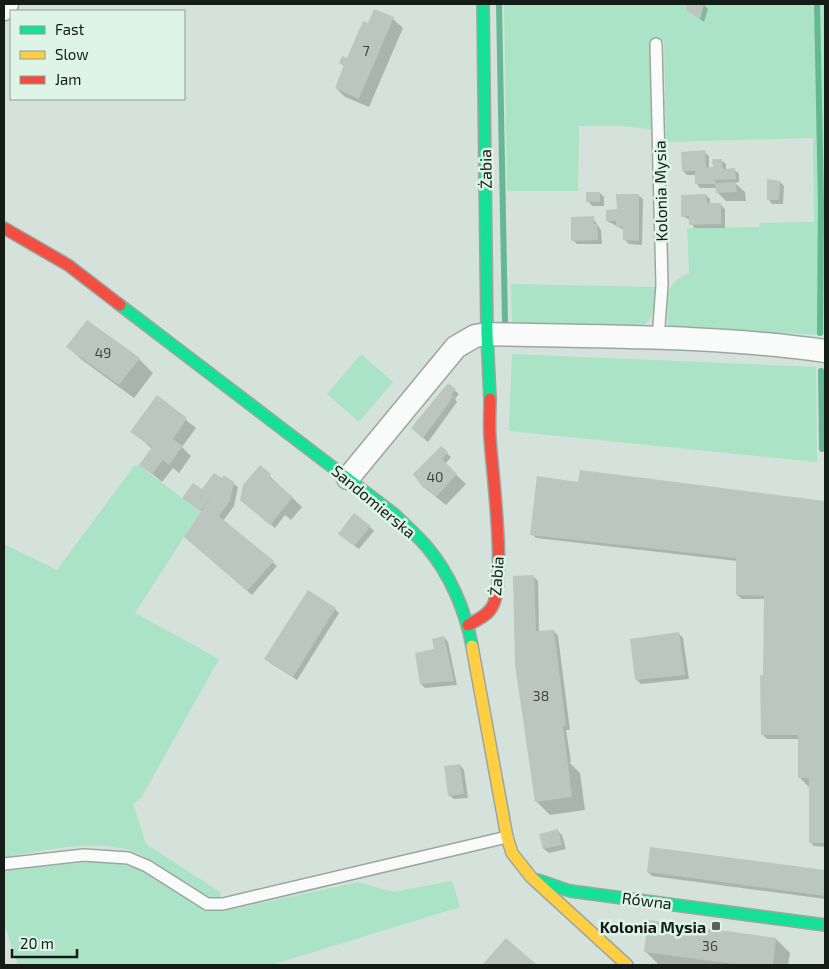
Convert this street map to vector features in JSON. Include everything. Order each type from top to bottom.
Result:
[{"type":"street","points":[[4,9],[6,4]]},
{"type":"street","name":"Żabia","points":[[468,625],[483,617],[493,606],[498,589],[498,533],[490,436],[490,362],[487,334],[483,4]]},
{"type":"street","name":"Sandomierska","points":[[4,228],[68,265],[394,514],[428,548],[452,586],[468,625],[507,837],[512,853],[531,877],[626,965]]},
{"type":"street","points":[[348,478],[456,347],[475,336],[487,334],[658,339],[783,345],[825,351]]},
{"type":"street","name":"Równa","points":[[531,877],[570,891],[825,925]]},
{"type":"lane","name":"Kolonia Mysia","points":[[656,44],[662,285],[658,339]]},
{"type":"lane","points":[[4,864],[84,855],[128,858],[147,866],[207,904],[223,904],[507,837]]},
{"type":"green space","points":[[504,4],[825,4],[825,335],[668,329],[667,303],[670,289],[674,283],[689,273],[687,228],[759,227],[760,223],[814,222],[813,138],[666,142],[664,41],[653,43],[655,130],[622,126],[579,126],[578,191],[507,191]]},
{"type":"green space","points":[[511,284],[655,287],[654,311],[649,320],[640,328],[512,322]]},
{"type":"green space","points":[[361,354],[393,382],[359,422],[327,394]]},
{"type":"green space","points":[[512,354],[816,367],[817,462],[509,431]]},
{"type":"green space","points":[[139,465],[200,512],[135,613],[219,659],[141,798],[133,804],[146,844],[220,892],[220,901],[209,900],[199,895],[155,863],[139,854],[123,849],[90,845],[72,846],[4,857],[4,544],[57,570],[134,466]]},
{"type":"green space","points":[[98,861],[138,869],[163,882],[200,906],[211,908],[239,908],[358,882],[393,892],[452,881],[460,907],[271,965],[18,965],[4,923],[4,871]]},
{"type":"building","points":[[687,4],[704,4],[700,19],[686,10]]},
{"type":"building","points":[[374,9],[394,17],[359,99],[335,88],[344,65],[339,63],[342,56],[347,58],[363,21],[368,23]]},
{"type":"building","points":[[705,150],[706,167],[713,167],[712,159],[722,159],[723,169],[735,168],[736,179],[715,180],[716,183],[736,182],[737,192],[716,193],[715,184],[695,184],[695,171],[682,171],[681,152]]},
{"type":"building","points":[[767,179],[780,181],[779,200],[767,200]]},
{"type":"building","points":[[586,192],[600,192],[600,202],[586,202]]},
{"type":"building","points":[[616,194],[639,194],[639,241],[623,240],[623,227],[616,226],[616,221],[606,221],[606,210],[617,209]]},
{"type":"building","points":[[706,194],[707,203],[721,203],[721,224],[689,225],[689,216],[681,217],[681,195]]},
{"type":"building","points":[[594,216],[594,224],[597,224],[598,240],[571,241],[571,217]]},
{"type":"building","points":[[87,320],[140,358],[119,385],[66,347]]},
{"type":"building","points":[[448,383],[456,389],[451,395],[454,396],[423,438],[411,428]]},
{"type":"building","points":[[157,395],[187,418],[173,439],[183,446],[169,465],[163,460],[152,474],[139,465],[152,447],[130,432]]},
{"type":"building","points":[[441,446],[448,452],[442,459],[457,474],[436,497],[426,487],[424,489],[413,474]]},
{"type":"building","points":[[260,465],[271,474],[269,477],[293,497],[270,525],[240,500],[243,485]]},
{"type":"building","points":[[580,470],[825,501],[825,843],[809,843],[809,778],[798,778],[798,735],[761,735],[760,675],[763,675],[764,596],[736,595],[736,558],[530,535],[537,476],[578,482]]},
{"type":"building","points":[[214,473],[222,478],[224,475],[234,482],[230,501],[219,516],[274,561],[247,591],[184,537],[211,496],[200,511],[182,498],[193,483],[202,489]]},
{"type":"building","points":[[354,513],[371,526],[354,546],[338,534]]},
{"type":"building","points":[[534,575],[536,631],[554,630],[566,726],[563,726],[572,797],[535,802],[515,665],[513,576]]},
{"type":"building","points":[[308,590],[336,608],[293,677],[264,659]]},
{"type":"building","points":[[679,632],[685,675],[635,680],[630,639]]},
{"type":"building","points":[[444,636],[454,681],[420,684],[415,653],[434,649],[432,639]]},
{"type":"building","points":[[460,764],[464,794],[448,796],[444,766]]},
{"type":"building","points":[[558,829],[562,845],[543,849],[539,834]]},
{"type":"building","points":[[650,847],[825,870],[825,896],[647,872]]},
{"type":"building","points":[[648,920],[776,938],[773,965],[742,965],[644,952]]},
{"type":"building","points":[[506,938],[537,965],[482,965]]},
{"type":"waterway","points":[[499,4],[505,322]]},
{"type":"waterway","points":[[817,4],[821,204],[820,333]]},
{"type":"waterway","points":[[821,371],[822,449]]},
{"type":"traffic: fast","points":[[483,4],[487,334],[490,399]]},
{"type":"traffic: fast","points":[[120,305],[394,514],[411,530],[435,558],[450,581],[466,620],[472,646]]},
{"type":"traffic: fast","points":[[538,880],[570,891],[825,925]]},
{"type":"traffic: slow","points":[[472,646],[507,837],[512,853],[531,877],[627,965]]},
{"type":"traffic: jam","points":[[4,228],[68,265],[120,305]]},
{"type":"traffic: jam","points":[[468,625],[485,615],[492,607],[496,594],[498,575],[497,526],[490,433],[490,399]]},
{"type":"place","name":"Kolonia Mysia","points":[[716,926]]}]
